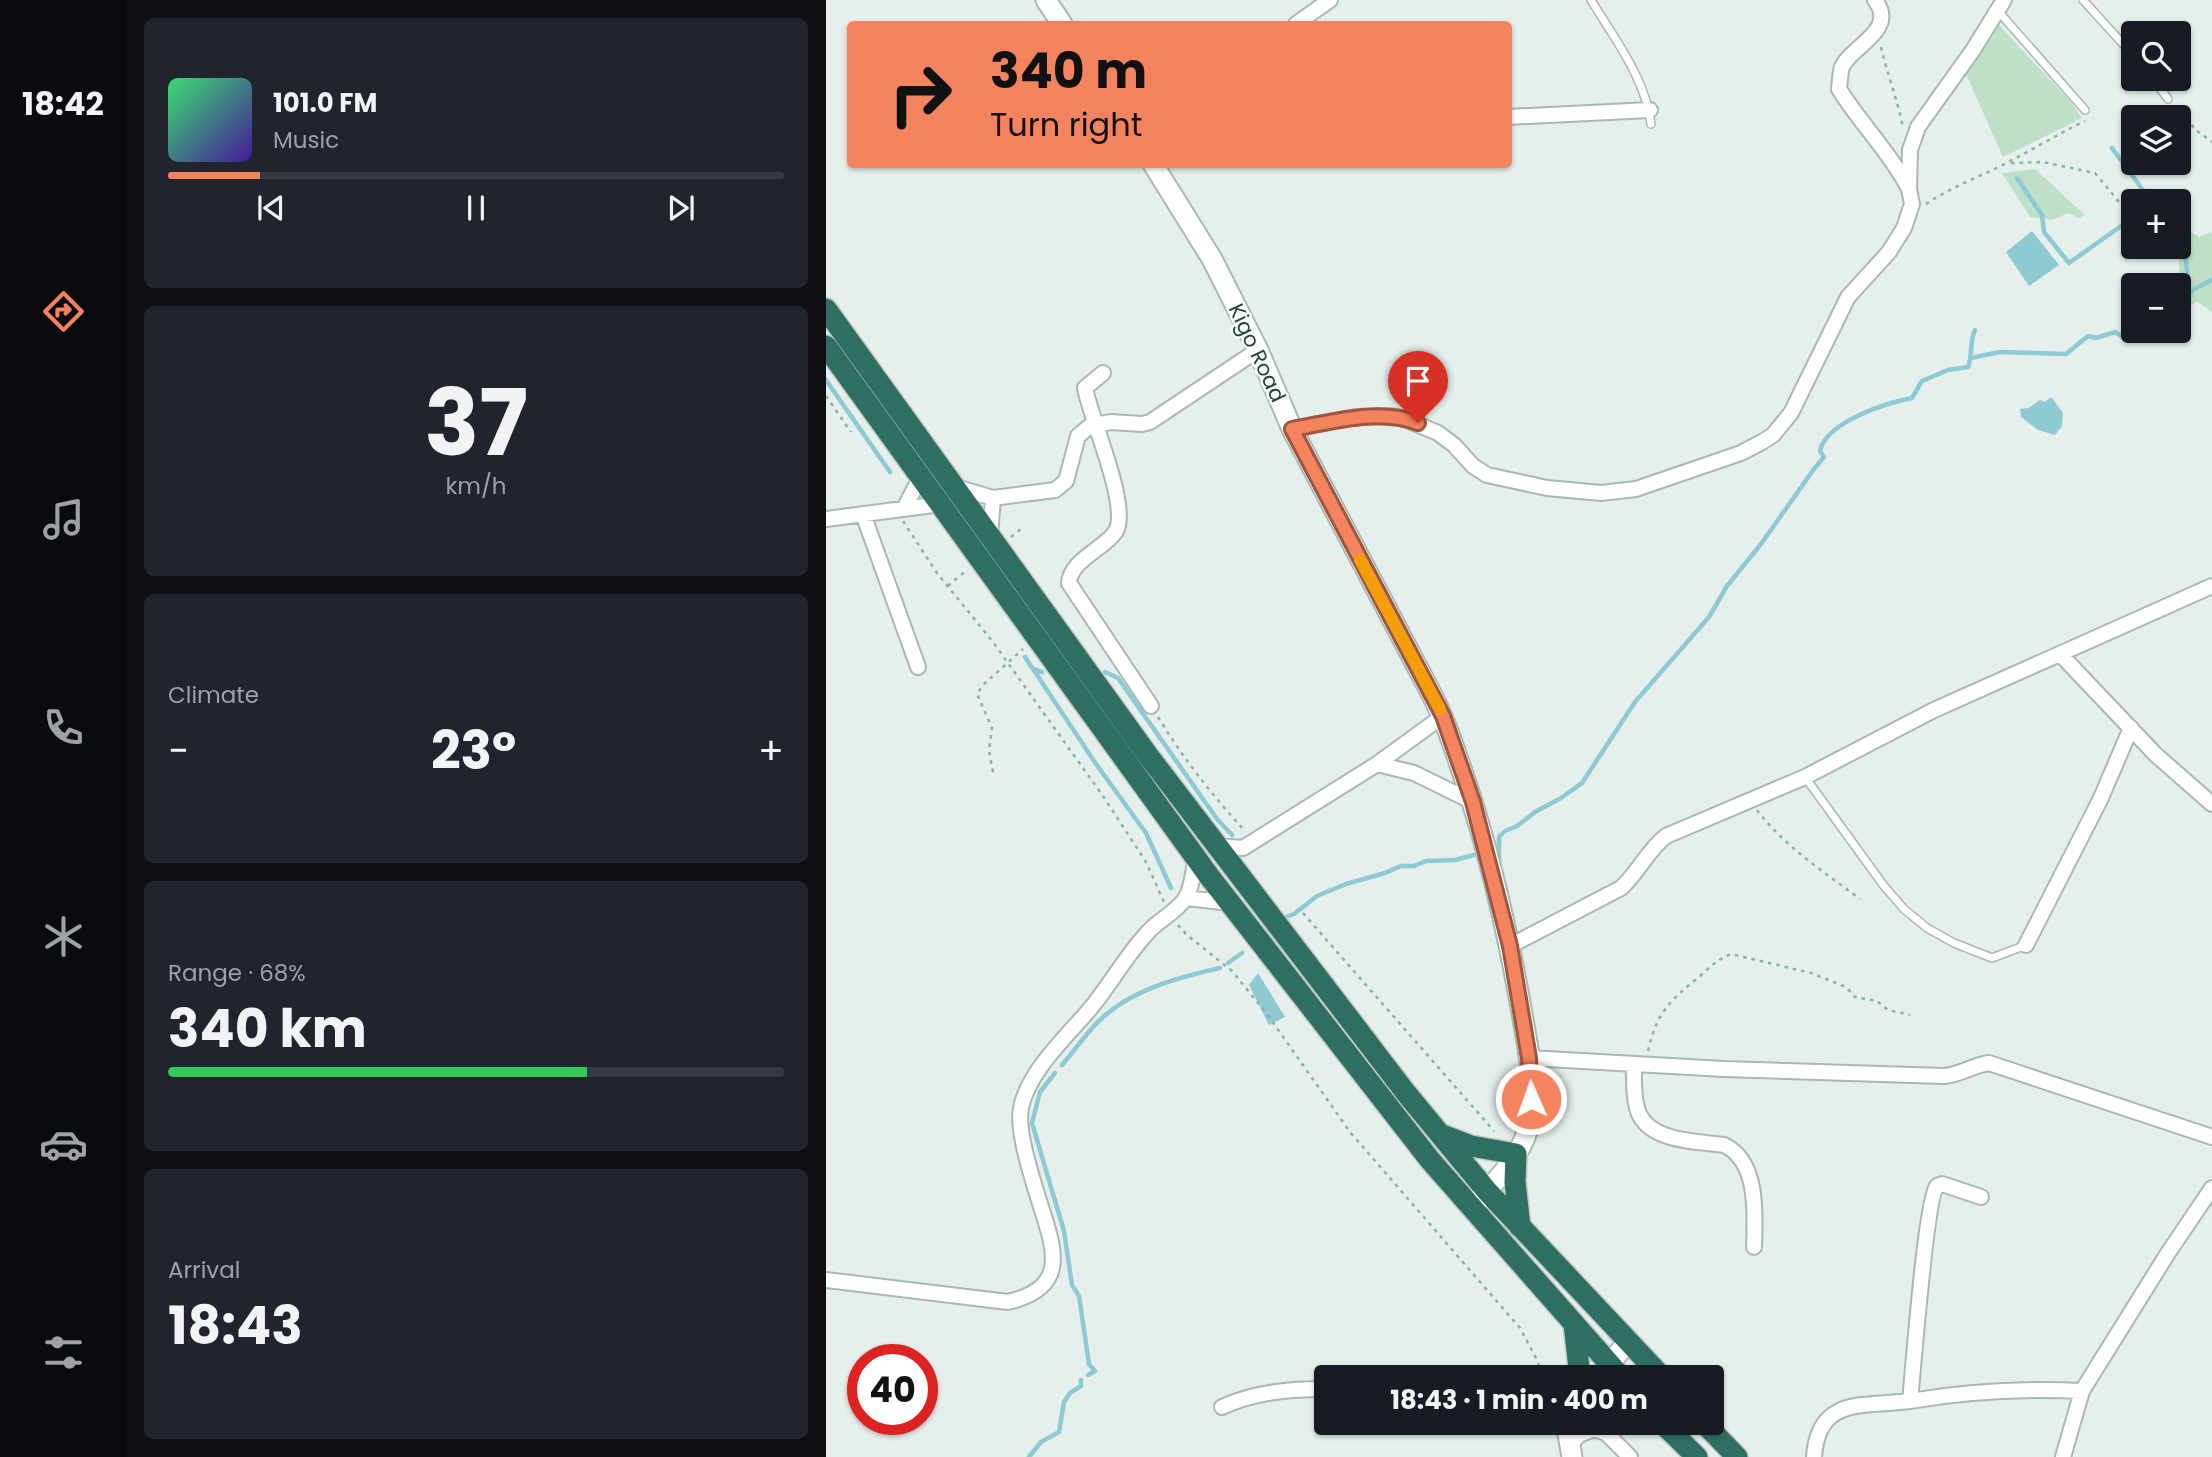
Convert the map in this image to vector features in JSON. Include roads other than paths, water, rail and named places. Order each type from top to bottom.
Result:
[{"type":"highway","points":[[826,309],[953,486],[997,540],[1216,846],[1439,1133],[1479,1199],[1603,1365]]},
{"type":"highway","points":[[826,346],[1196,858],[1430,1160],[1520,1227],[1650,1365]]},
{"type":"highway","points":[[1439,1133],[1491,1151],[1516,1154],[1515,1182],[1520,1227]]},
{"type":"highway","points":[[1574,1324],[1579,1365]]},
{"type":"highway","points":[[1674,1435],[1697,1457]]},
{"type":"highway","points":[[1716,1435],[1737,1457]]},
{"type":"street","points":[[1046,0],[1060,21]]},
{"type":"street","points":[[1300,21],[1330,0]]},
{"type":"street","points":[[1875,0],[1880,7],[1881,20],[1876,30],[1843,66],[1839,89],[1895,163],[1909,189]]},
{"type":"street","points":[[1292,429],[1355,417],[1391,416],[1438,433],[1454,445],[1473,466],[1487,475],[1601,494],[1636,489],[1741,453],[1773,435],[1791,412],[1848,297],[1889,252],[1910,216],[1910,150],[1918,127],[1973,50],[2001,5]]},
{"type":"street","points":[[1512,117],[1651,117]]},
{"type":"street","name":"Kigo Road","points":[[1155,168],[1212,259],[1258,350],[1292,429],[1443,716],[1473,802],[1510,946],[1529,1058],[1531,1119],[1526,1137],[1516,1154],[1479,1199]]},
{"type":"street","points":[[953,486],[993,498],[1048,491],[1061,486],[1069,474],[1078,436],[1097,423],[1150,422],[1258,350]]},
{"type":"street","points":[[1103,373],[1085,388],[1097,423],[1119,510],[1116,531],[1082,561],[1069,576],[1069,583],[1151,706]]},
{"type":"street","points":[[900,508],[921,477]]},
{"type":"street","points":[[993,498],[997,540]]},
{"type":"street","points":[[826,519],[941,504]]},
{"type":"street","points":[[863,514],[918,667]]},
{"type":"street","points":[[1510,946],[1621,888],[1631,879],[1656,844],[1666,836],[1805,777],[1934,710],[2212,586]]},
{"type":"street","points":[[2060,654],[2157,755],[2212,804]]},
{"type":"street","points":[[1216,846],[1249,844],[1377,764],[1443,716]]},
{"type":"street","points":[[2026,945],[2100,800],[2131,728]]},
{"type":"street","points":[[1377,764],[1414,773],[1473,802]]},
{"type":"street","points":[[1236,872],[1249,844]]},
{"type":"street","points":[[826,1280],[1008,1302],[1025,1298],[1041,1289],[1050,1275],[1054,1259],[1053,1243],[1024,1140],[1020,1109],[1034,1076],[1095,1003],[1148,932],[1186,898],[1196,858]]},
{"type":"street","points":[[1186,898],[1231,903]]},
{"type":"street","points":[[1529,1058],[1724,1069],[1944,1076],[1954,1076],[1980,1064],[1989,1063],[2212,1137]]},
{"type":"street","points":[[1640,1064],[1636,1107],[1644,1123],[1666,1136],[1724,1145],[1739,1157],[1753,1191],[1756,1214],[1754,1247]]},
{"type":"street","points":[[1910,1401],[1921,1286],[1935,1189],[1942,1184],[1981,1196]]},
{"type":"street","points":[[2063,1457],[2082,1391],[2212,1188]]},
{"type":"street","points":[[1614,1365],[1628,1342]]},
{"type":"street","points":[[1814,1457],[1822,1423],[1839,1411],[1871,1404],[2025,1388],[2082,1391]]},
{"type":"street","points":[[1222,1408],[1244,1398],[1269,1392],[1314,1390]]},
{"type":"street","points":[[1571,1451],[1579,1435]]},
{"type":"street","points":[[1608,1435],[1630,1457]]},
{"type":"lane","points":[[1591,0],[1632,68],[1651,117]]},
{"type":"lane","points":[[2083,0],[2121,42]]},
{"type":"lane","points":[[2001,5],[2085,110]]},
{"type":"lane","points":[[2162,91],[2168,99]]},
{"type":"lane","points":[[1805,777],[1884,886],[1927,928],[1954,943],[1992,958],[2026,945]]},
{"type":"water","points":[[2032,231],[2059,265],[2029,286],[2006,252]]},
{"type":"water","points":[[2051,397],[2063,413],[2062,426],[2055,435],[2038,430],[2021,417],[2020,409],[2028,408],[2040,400],[2045,402]]},
{"type":"water","points":[[1258,973],[1285,1017],[1269,1025],[1249,985]]},
{"type":"waterway","points":[[2112,148],[2142,189]]},
{"type":"waterway","points":[[2017,178],[2042,215],[2044,232],[2069,263],[2121,226]]},
{"type":"waterway","points":[[2186,259],[2187,273]]},
{"type":"waterway","points":[[2191,292],[2212,280]]},
{"type":"waterway","points":[[1499,868],[1499,837],[1582,783],[1635,702],[1709,617],[1727,586],[1824,457],[1820,451],[1833,431],[1873,409],[1912,398],[1922,381],[1948,370],[1968,367],[1975,330]]},
{"type":"waterway","points":[[1971,358],[2000,352],[2066,354],[2088,336],[2096,338],[2115,332],[2121,336]]},
{"type":"waterway","points":[[826,380],[890,472]]},
{"type":"waterway","points":[[1025,657],[1033,669],[1042,672]]},
{"type":"waterway","points":[[1033,669],[1146,833],[1171,888]]},
{"type":"waterway","points":[[1105,672],[1118,678],[1217,819],[1232,835]]},
{"type":"waterway","points":[[1283,918],[1294,914],[1317,896],[1346,884],[1401,866],[1414,866],[1426,861],[1455,860],[1474,855]]},
{"type":"waterway","points":[[1228,963],[1242,953]]},
{"type":"waterway","points":[[1062,1065],[1096,1024],[1127,1000],[1173,980],[1220,968]]},
{"type":"waterway","points":[[1055,1073],[1040,1092],[1032,1123],[1064,1231],[1072,1285],[1079,1296],[1089,1364],[1095,1371],[1088,1375]]},
{"type":"waterway","points":[[1029,1457],[1041,1442],[1059,1432],[1064,1402],[1070,1393],[1081,1386],[1081,1380]]}]
